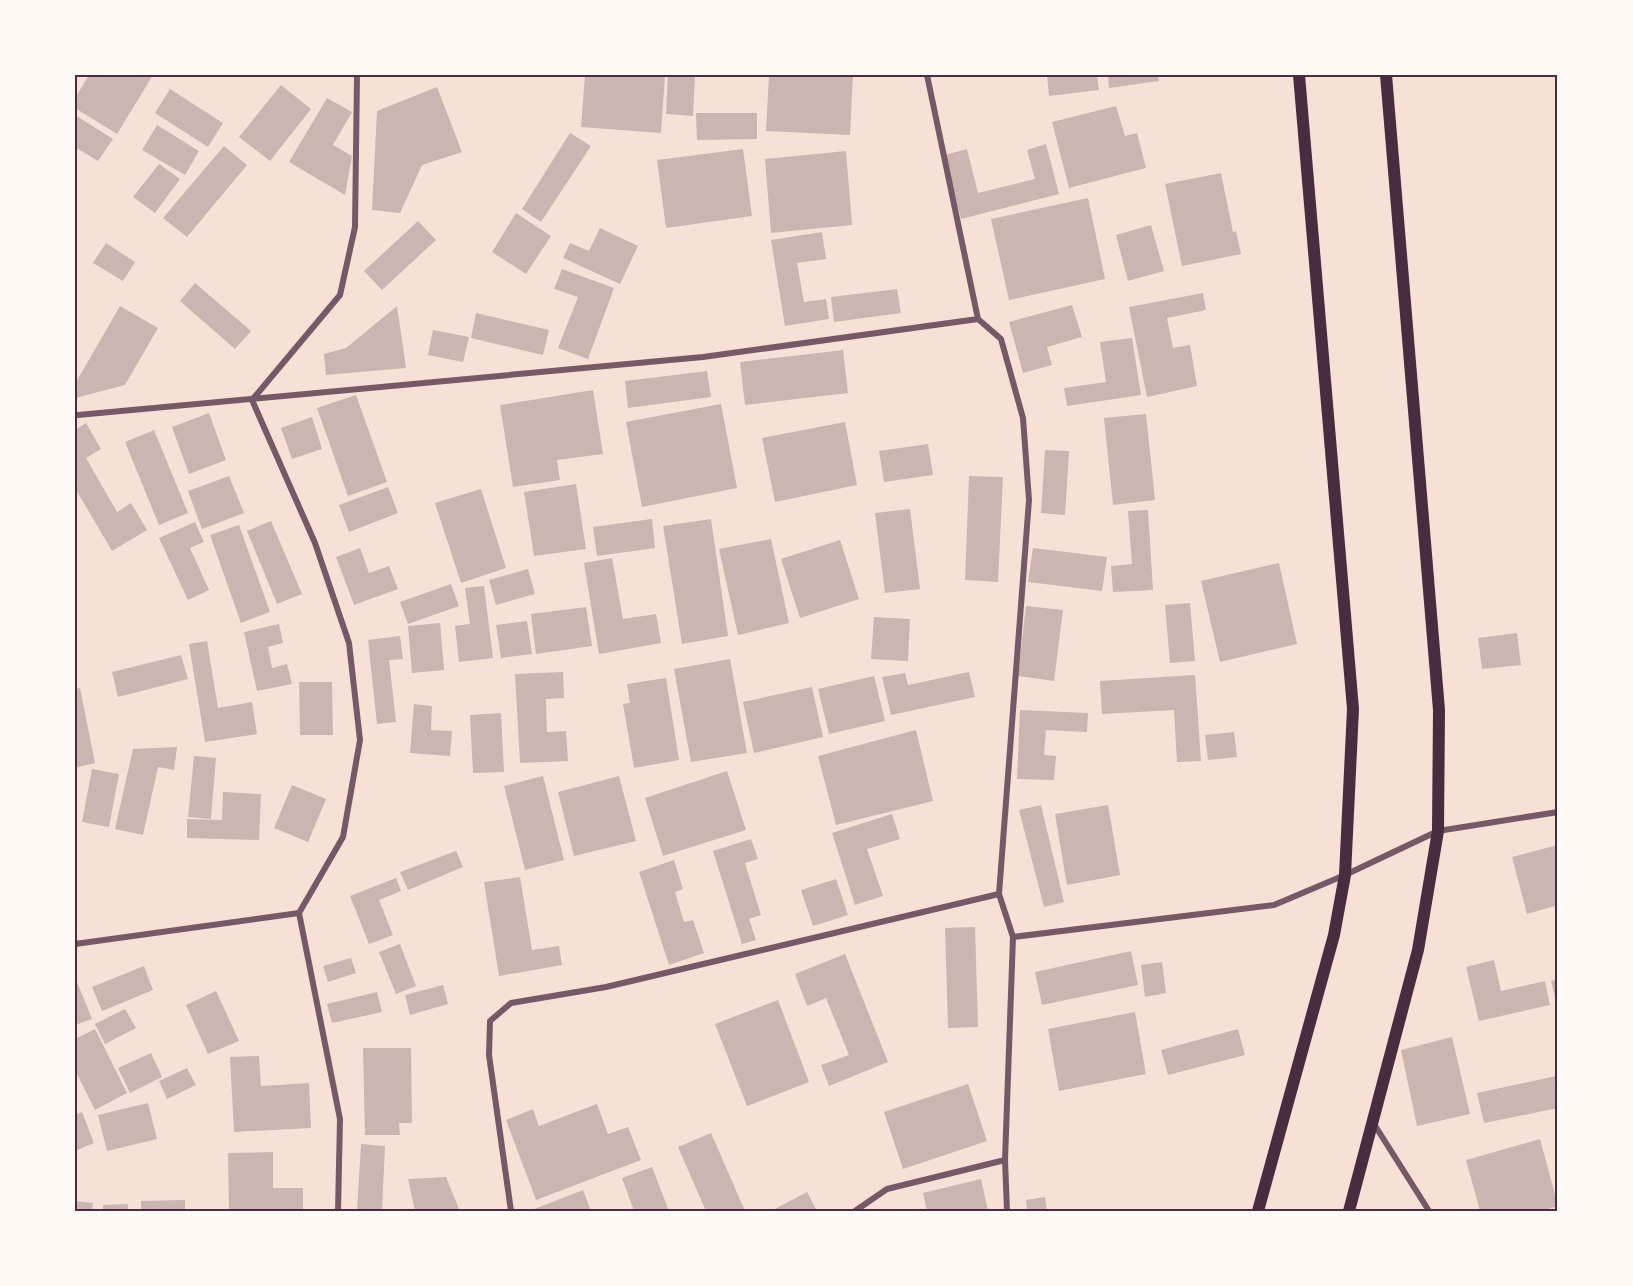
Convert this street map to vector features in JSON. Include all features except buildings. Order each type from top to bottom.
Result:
[{"type":"main road","points":[[1258,1211],[1334,935],[1345,875],[1353,708],[1299,75]]},
{"type":"main road","points":[[1349,1211],[1418,950],[1438,831],[1439,710],[1386,75]]},
{"type":"street","points":[[252,400],[340,295],[355,227],[357,75]]},
{"type":"street","points":[[927,75],[978,319],[1001,339],[1023,418],[1029,500],[999,894],[1013,937],[1005,1160],[1007,1211]]},
{"type":"street","points":[[78,415],[703,357],[978,319]]},
{"type":"street","points":[[252,400],[315,543],[349,643],[360,740],[343,837],[298,913],[340,1119],[338,1211]]},
{"type":"street","points":[[1013,937],[1275,905],[1438,831],[1558,812]]},
{"type":"street","points":[[511,1211],[489,1055],[490,1021],[511,1003],[606,987],[999,894]]},
{"type":"street","points":[[75,944],[298,913]]},
{"type":"street","points":[[1373,1124],[1429,1211]]},
{"type":"street","points":[[855,1211],[887,1189],[1005,1160]]}]
